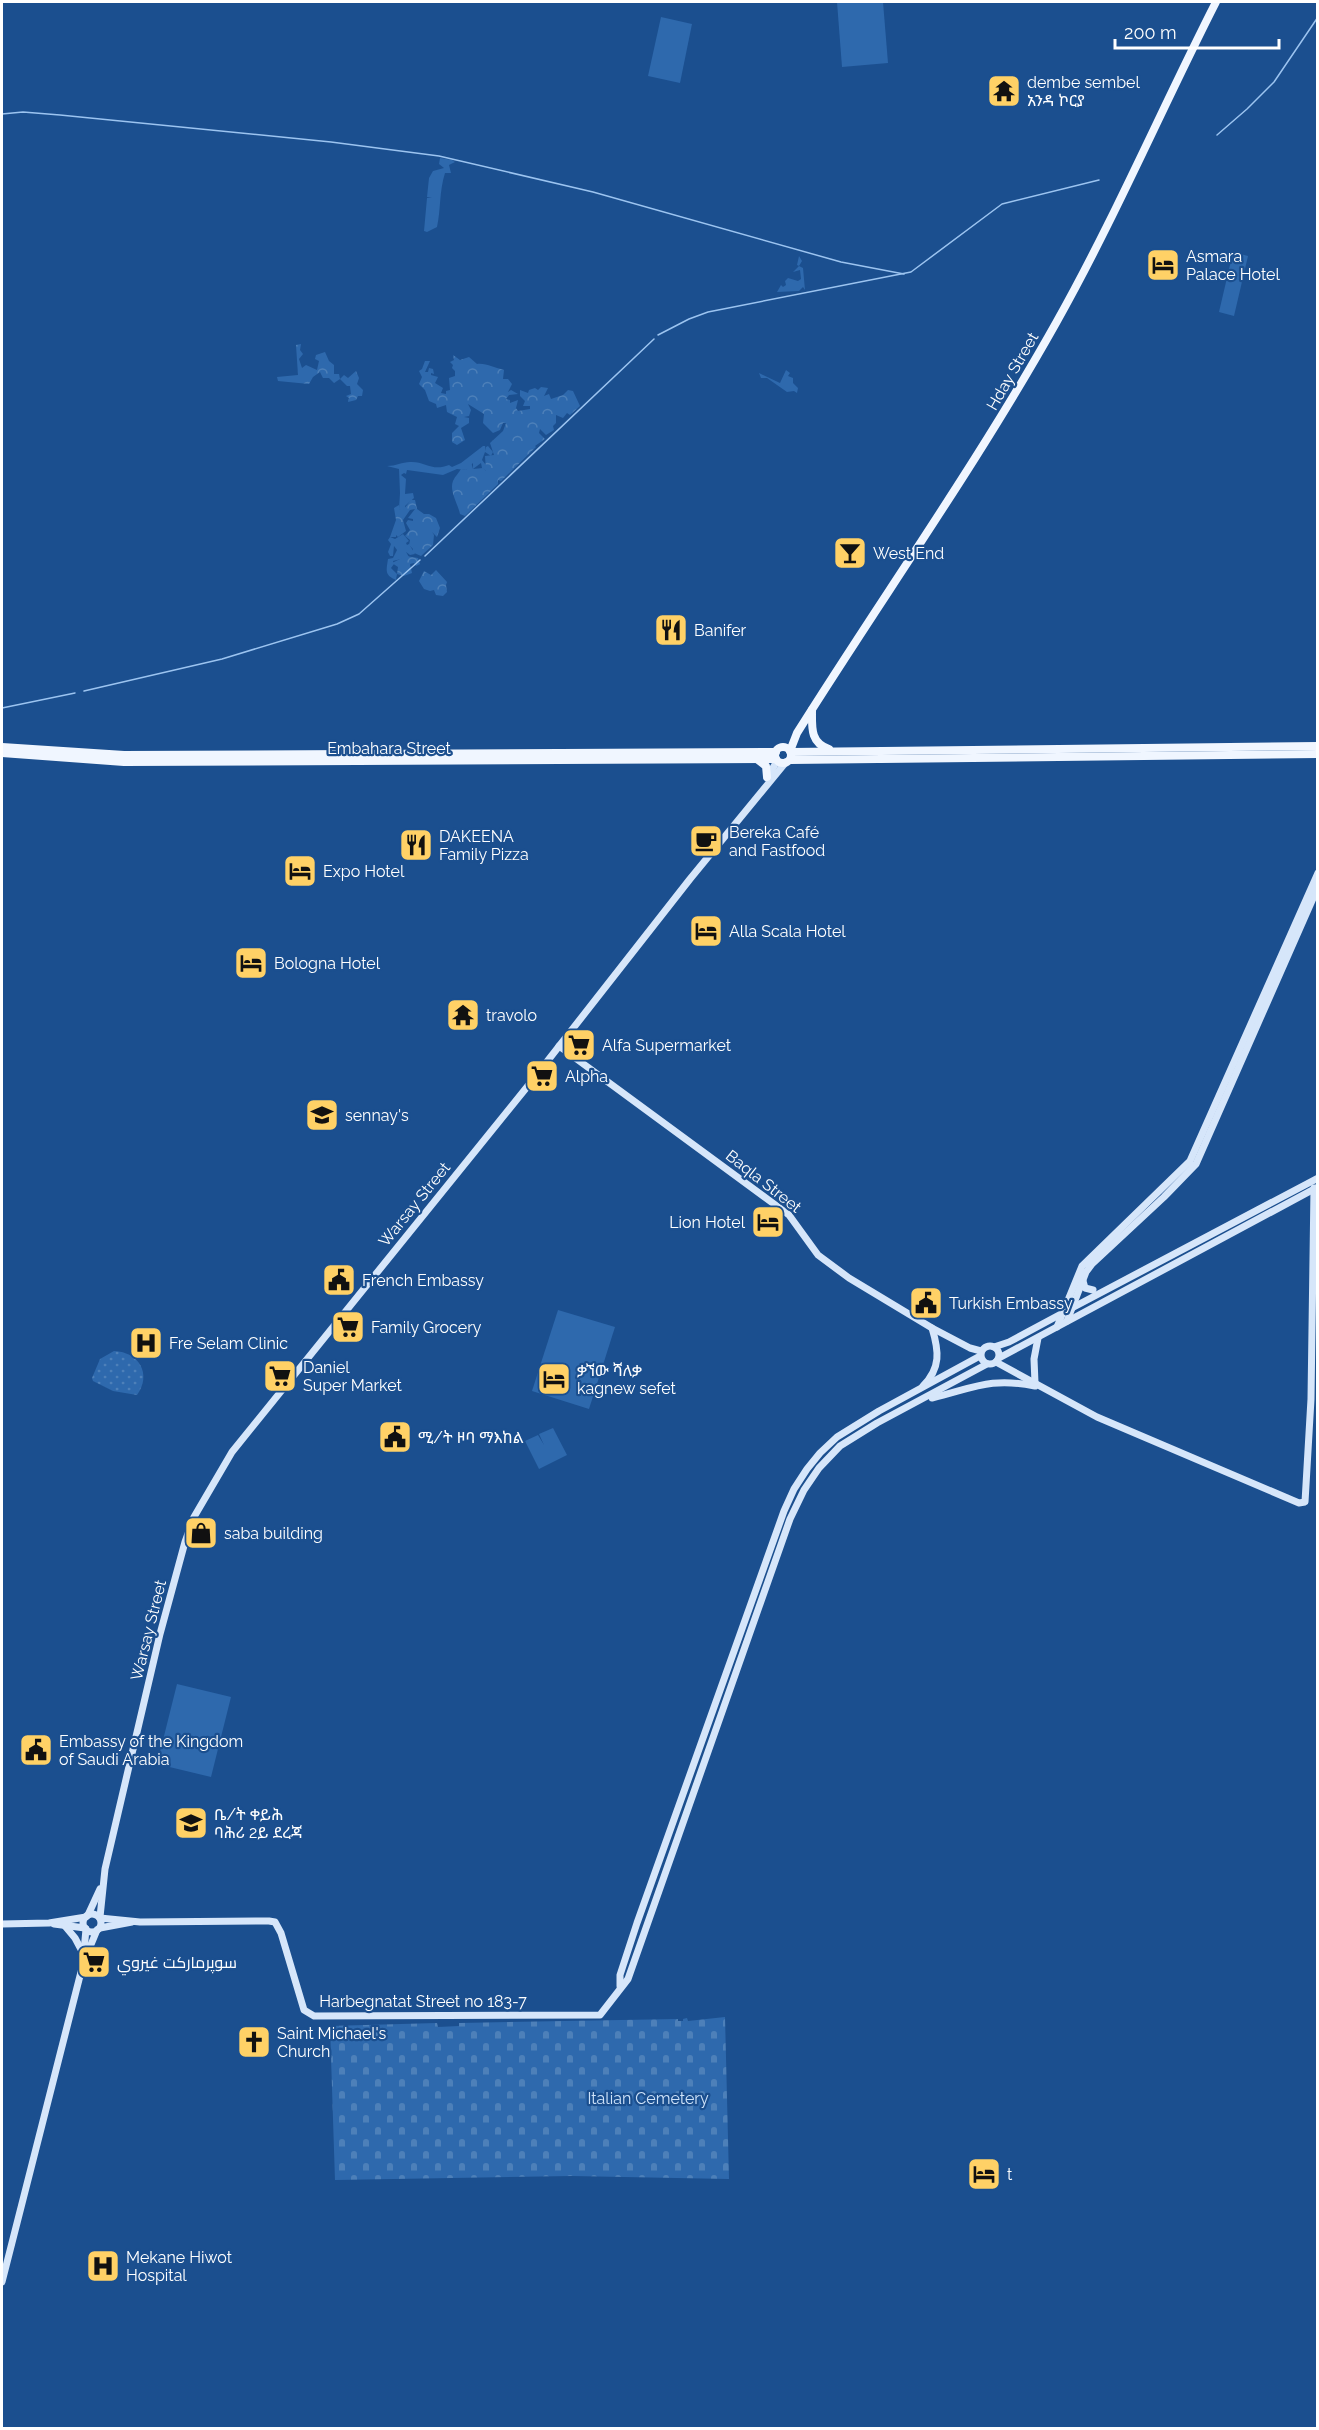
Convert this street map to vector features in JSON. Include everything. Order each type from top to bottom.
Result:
[{"type":"main road","name":"Hday Street","points":[[784,755],[965,474],[1053,329],[1152,135],[1216,2]]},
{"type":"main road","points":[[812,709],[814,737],[821,746],[837,750]]},
{"type":"main road","points":[[764,786],[767,777],[784,755],[837,750],[1317,746]]},
{"type":"main road","name":"Embahara Street","points":[[2,747],[124,755],[784,755]]},
{"type":"main road","name":"Embahara Street","points":[[2,753],[133,762],[558,762],[756,759],[784,755]]},
{"type":"main road","points":[[784,755],[1317,754]]},
{"type":"main road","name":"Warsay Street","points":[[100,1918],[103,1884],[160,1634],[185,1542],[194,1517],[207,1492],[232,1452],[559,1046],[764,786],[784,755]]},
{"type":"main road","points":[[756,759],[765,765],[767,777]]},
{"type":"main road","points":[[1057,1327],[1082,1266],[1190,1161],[1317,873]]},
{"type":"main road","points":[[1067,1321],[1083,1280],[1092,1264],[1196,1164],[1317,887]]},
{"type":"main road","name":"Baqla Street","points":[[559,1046],[789,1215],[823,1259],[857,1284],[981,1354]]},
{"type":"main road","points":[[620,1986],[624,1960],[784,1512],[802,1476],[820,1453],[844,1432],[981,1354],[985,1347],[994,1347],[1009,1342],[1317,1178]]},
{"type":"main road","points":[[620,1986],[628,1979],[790,1519],[804,1490],[822,1464],[840,1446],[877,1423],[1316,1188],[1311,1409],[1305,1502],[1288,1498],[1097,1417],[1043,1388],[998,1360]]},
{"type":"main road","points":[[1083,1280],[1085,1287],[1093,1290]]},
{"type":"main road","points":[[917,1392],[932,1375],[938,1361],[938,1350],[932,1328]]},
{"type":"main road","points":[[1035,1383],[1034,1359],[1038,1338]]},
{"type":"main road","points":[[994,1347],[998,1350],[998,1360]]},
{"type":"main road","points":[[981,1354],[987,1364]]},
{"type":"main road","points":[[923,1399],[989,1382],[1013,1382],[1043,1388]]},
{"type":"main road","points":[[719,1697],[728,1700]]},
{"type":"main road","name":"Warsay Street","points":[[87,1916],[103,1884]]},
{"type":"main road","points":[[2,1924],[49,1923],[94,1914],[100,1918],[132,1922]]},
{"type":"main road","points":[[83,1964],[84,1921],[87,1916]]},
{"type":"main road","points":[[2,2282],[83,1964],[99,1929],[100,1918]]},
{"type":"main road","points":[[49,1923],[85,1928],[90,1932],[132,1922]]},
{"type":"main road","name":"Harbegnatat Street no 183-7","points":[[132,1922],[275,1922],[280,1929],[304,2010],[320,2017],[600,2015],[620,1986]]},
{"type":"main road","points":[[64,1926],[75,1938],[83,1954]]},
{"type":"green space","points":[[837,2],[883,2],[888,63],[842,67]]},
{"type":"green space","points":[[661,17],[692,24],[680,83],[648,76]]},
{"type":"green space","points":[[440,158],[455,162],[449,165],[451,173],[445,173],[437,227],[427,232],[424,231],[427,198],[432,197],[427,197],[429,178],[433,171],[444,168],[439,164]]},
{"type":"green space","points":[[1233,252],[1248,256],[1234,316],[1219,312]]},
{"type":"green space","points":[[799,256],[802,261],[799,266],[797,265]]},
{"type":"green space","points":[[799,266],[803,268],[805,290],[803,287],[799,291],[777,292],[781,285],[783,287],[786,285],[785,281],[788,278],[798,281],[801,279],[800,270],[793,272]]},
{"type":"green space","points":[[301,344],[300,350],[303,354],[299,359],[302,368],[306,365],[317,370],[319,361],[315,359],[316,355],[325,352],[329,361],[334,365],[334,374],[339,374],[340,379],[334,383],[329,378],[323,378],[320,372],[309,384],[278,381],[277,377],[298,375],[296,345]]},
{"type":"green space","points":[[453,355],[460,360],[469,357],[477,364],[504,370],[503,379],[508,379],[512,384],[508,392],[511,390],[518,394],[509,395],[506,399],[510,400],[510,403],[518,400],[516,408],[518,411],[530,409],[530,406],[523,406],[525,401],[520,396],[520,390],[528,393],[529,390],[535,388],[538,390],[541,387],[548,388],[544,396],[549,394],[551,399],[563,395],[568,390],[573,391],[580,406],[563,418],[556,415],[554,430],[546,435],[540,429],[539,433],[545,439],[535,446],[501,481],[498,480],[498,484],[465,516],[460,514],[454,498],[453,481],[461,469],[466,470],[471,462],[473,469],[483,468],[486,471],[485,456],[494,455],[490,443],[503,431],[506,423],[503,423],[500,430],[493,433],[483,423],[484,414],[468,404],[471,410],[469,416],[464,417],[469,418],[469,423],[461,428],[465,440],[457,445],[452,442],[452,433],[459,426],[455,424],[457,417],[447,412],[446,405],[437,408],[436,404],[429,401],[425,390],[419,384],[422,377],[419,371],[425,361],[430,361],[425,372],[428,372],[429,368],[433,369],[434,374],[431,373],[431,375],[438,377],[435,383],[443,388],[441,393],[446,394],[446,391],[450,390],[449,378],[455,376],[453,365],[450,362],[454,360]]},
{"type":"green space","points":[[786,370],[798,388],[797,393],[787,392],[767,378],[761,378],[759,373],[780,383]]},
{"type":"green space","points":[[356,371],[359,378],[357,384],[363,390],[362,396],[348,402],[349,398],[346,396],[351,394],[350,386],[340,379],[344,375],[348,378]]},
{"type":"green space","points":[[483,446],[486,451],[488,446],[493,452],[491,456],[485,452],[482,460],[486,465],[486,471],[482,468],[481,463],[473,469],[473,463],[466,470],[457,469],[443,475],[407,470],[406,474],[401,475],[406,479],[405,494],[413,493],[414,498],[405,506],[405,509],[402,511],[399,509],[399,469],[387,466],[410,462],[433,467],[449,465],[452,467]]},
{"type":"green space","points":[[411,500],[415,500],[417,509],[436,518],[440,528],[437,537],[432,532],[433,545],[421,556],[412,552],[413,549],[409,545],[410,540],[405,536],[410,530],[406,523],[408,520],[413,521],[408,518],[415,509],[410,510],[403,520],[406,531],[398,537],[396,535],[396,537],[390,537],[396,520],[394,508],[399,505],[399,509],[403,510]]},
{"type":"green space","points":[[403,534],[409,541],[407,545],[409,544],[415,554],[410,555],[406,552],[409,557],[393,561],[391,568],[397,574],[396,580],[387,572],[388,559],[393,558],[397,550],[394,546],[393,556],[390,556],[388,552],[391,544],[388,540],[390,537],[395,539]]},
{"type":"green space","points":[[406,556],[418,558],[420,564],[416,566],[414,563],[410,564],[412,573],[404,576],[397,574],[398,567],[392,563]]},
{"type":"green space","points":[[436,570],[447,582],[447,592],[443,596],[436,595],[434,590],[424,589],[419,581],[424,571],[431,575]]},
{"type":"green space","points":[[558,1310],[615,1327],[589,1409],[532,1391]]},
{"type":"green space","points":[[114,1351],[130,1355],[140,1366],[143,1379],[137,1395],[113,1391],[93,1381],[92,1378],[100,1359]]},
{"type":"green space","points":[[553,1428],[567,1455],[539,1469],[525,1441],[538,1435],[544,1445],[539,1434]]},
{"type":"green space","points":[[177,1684],[231,1697],[211,1777],[157,1764]]},
{"type":"green space","name":"Italian Cemetery","points":[[725,2017],[729,2179],[572,2176],[335,2180],[330,2026],[437,2023],[438,2027],[459,2026],[459,2023],[678,2019],[678,2021],[683,2021],[687,2018],[688,2021]]},
{"type":"waterway","points":[[1217,135],[1274,82],[1318,17]]},
{"type":"waterway","points":[[2,114],[23,112],[60,115],[331,142],[439,156],[593,192],[841,262],[904,274]]},
{"type":"waterway","points":[[658,335],[708,312],[911,272],[1002,204],[1099,180]]},
{"type":"waterway","points":[[425,556],[654,339]]},
{"type":"waterway","points":[[84,691],[222,659],[337,624],[359,614],[420,560]]},
{"type":"waterway","points":[[2,708],[75,693]]},
{"type":"place","name":"dembe sembel አንዳ ኮርያ","points":[[1004,91]]},
{"type":"place","name":"Asmara Palace Hotel","points":[[1163,265]]},
{"type":"place","name":"West End","points":[[850,553]]},
{"type":"place","name":"Banifer","points":[[671,630]]},
{"type":"place","name":"Bereka Café and Fastfood","points":[[706,841]]},
{"type":"place","name":"DAKEENA Family Pizza","points":[[416,845]]},
{"type":"place","name":"Expo Hotel","points":[[300,871]]},
{"type":"place","name":"Alla Scala Hotel","points":[[706,931]]},
{"type":"place","name":"Bologna Hotel","points":[[251,963]]},
{"type":"place","name":"travolo","points":[[463,1015]]},
{"type":"place","name":"Alfa Supermarket","points":[[579,1045]]},
{"type":"place","name":"Alpha","points":[[542,1076]]},
{"type":"place","name":"sennay's","points":[[322,1115]]},
{"type":"place","name":"Lion Hotel","points":[[768,1222]]},
{"type":"place","name":"French Embassy","points":[[339,1280]]},
{"type":"place","name":"Turkish Embassy","points":[[926,1303]]},
{"type":"place","name":"Family Grocery","points":[[348,1327]]},
{"type":"place","name":"Fre Selam Clinic","points":[[146,1343]]},
{"type":"place","name":"Daniel Super Market","points":[[280,1376]]},
{"type":"place","name":"ቃኘው ሻለቃ kagnew sefet","points":[[554,1379]]},
{"type":"place","name":"ሚ/ት ዞባ ማእከል","points":[[395,1437]]},
{"type":"place","name":"saba building","points":[[201,1533]]},
{"type":"place","name":"Embassy of the Kingdom of Saudi Arabia","points":[[36,1750]]},
{"type":"place","name":"ቤ/ት ቀይሕ ባሕሪ 2ይ ደረጃ","points":[[191,1823]]},
{"type":"place","name":"سوپرمارکت غيروي","points":[[94,1962]]},
{"type":"place","name":"Saint Michael's Church","points":[[254,2042]]},
{"type":"place","name":"t","points":[[984,2174]]},
{"type":"place","name":"Mekane Hiwot Hospital","points":[[103,2266]]}]
